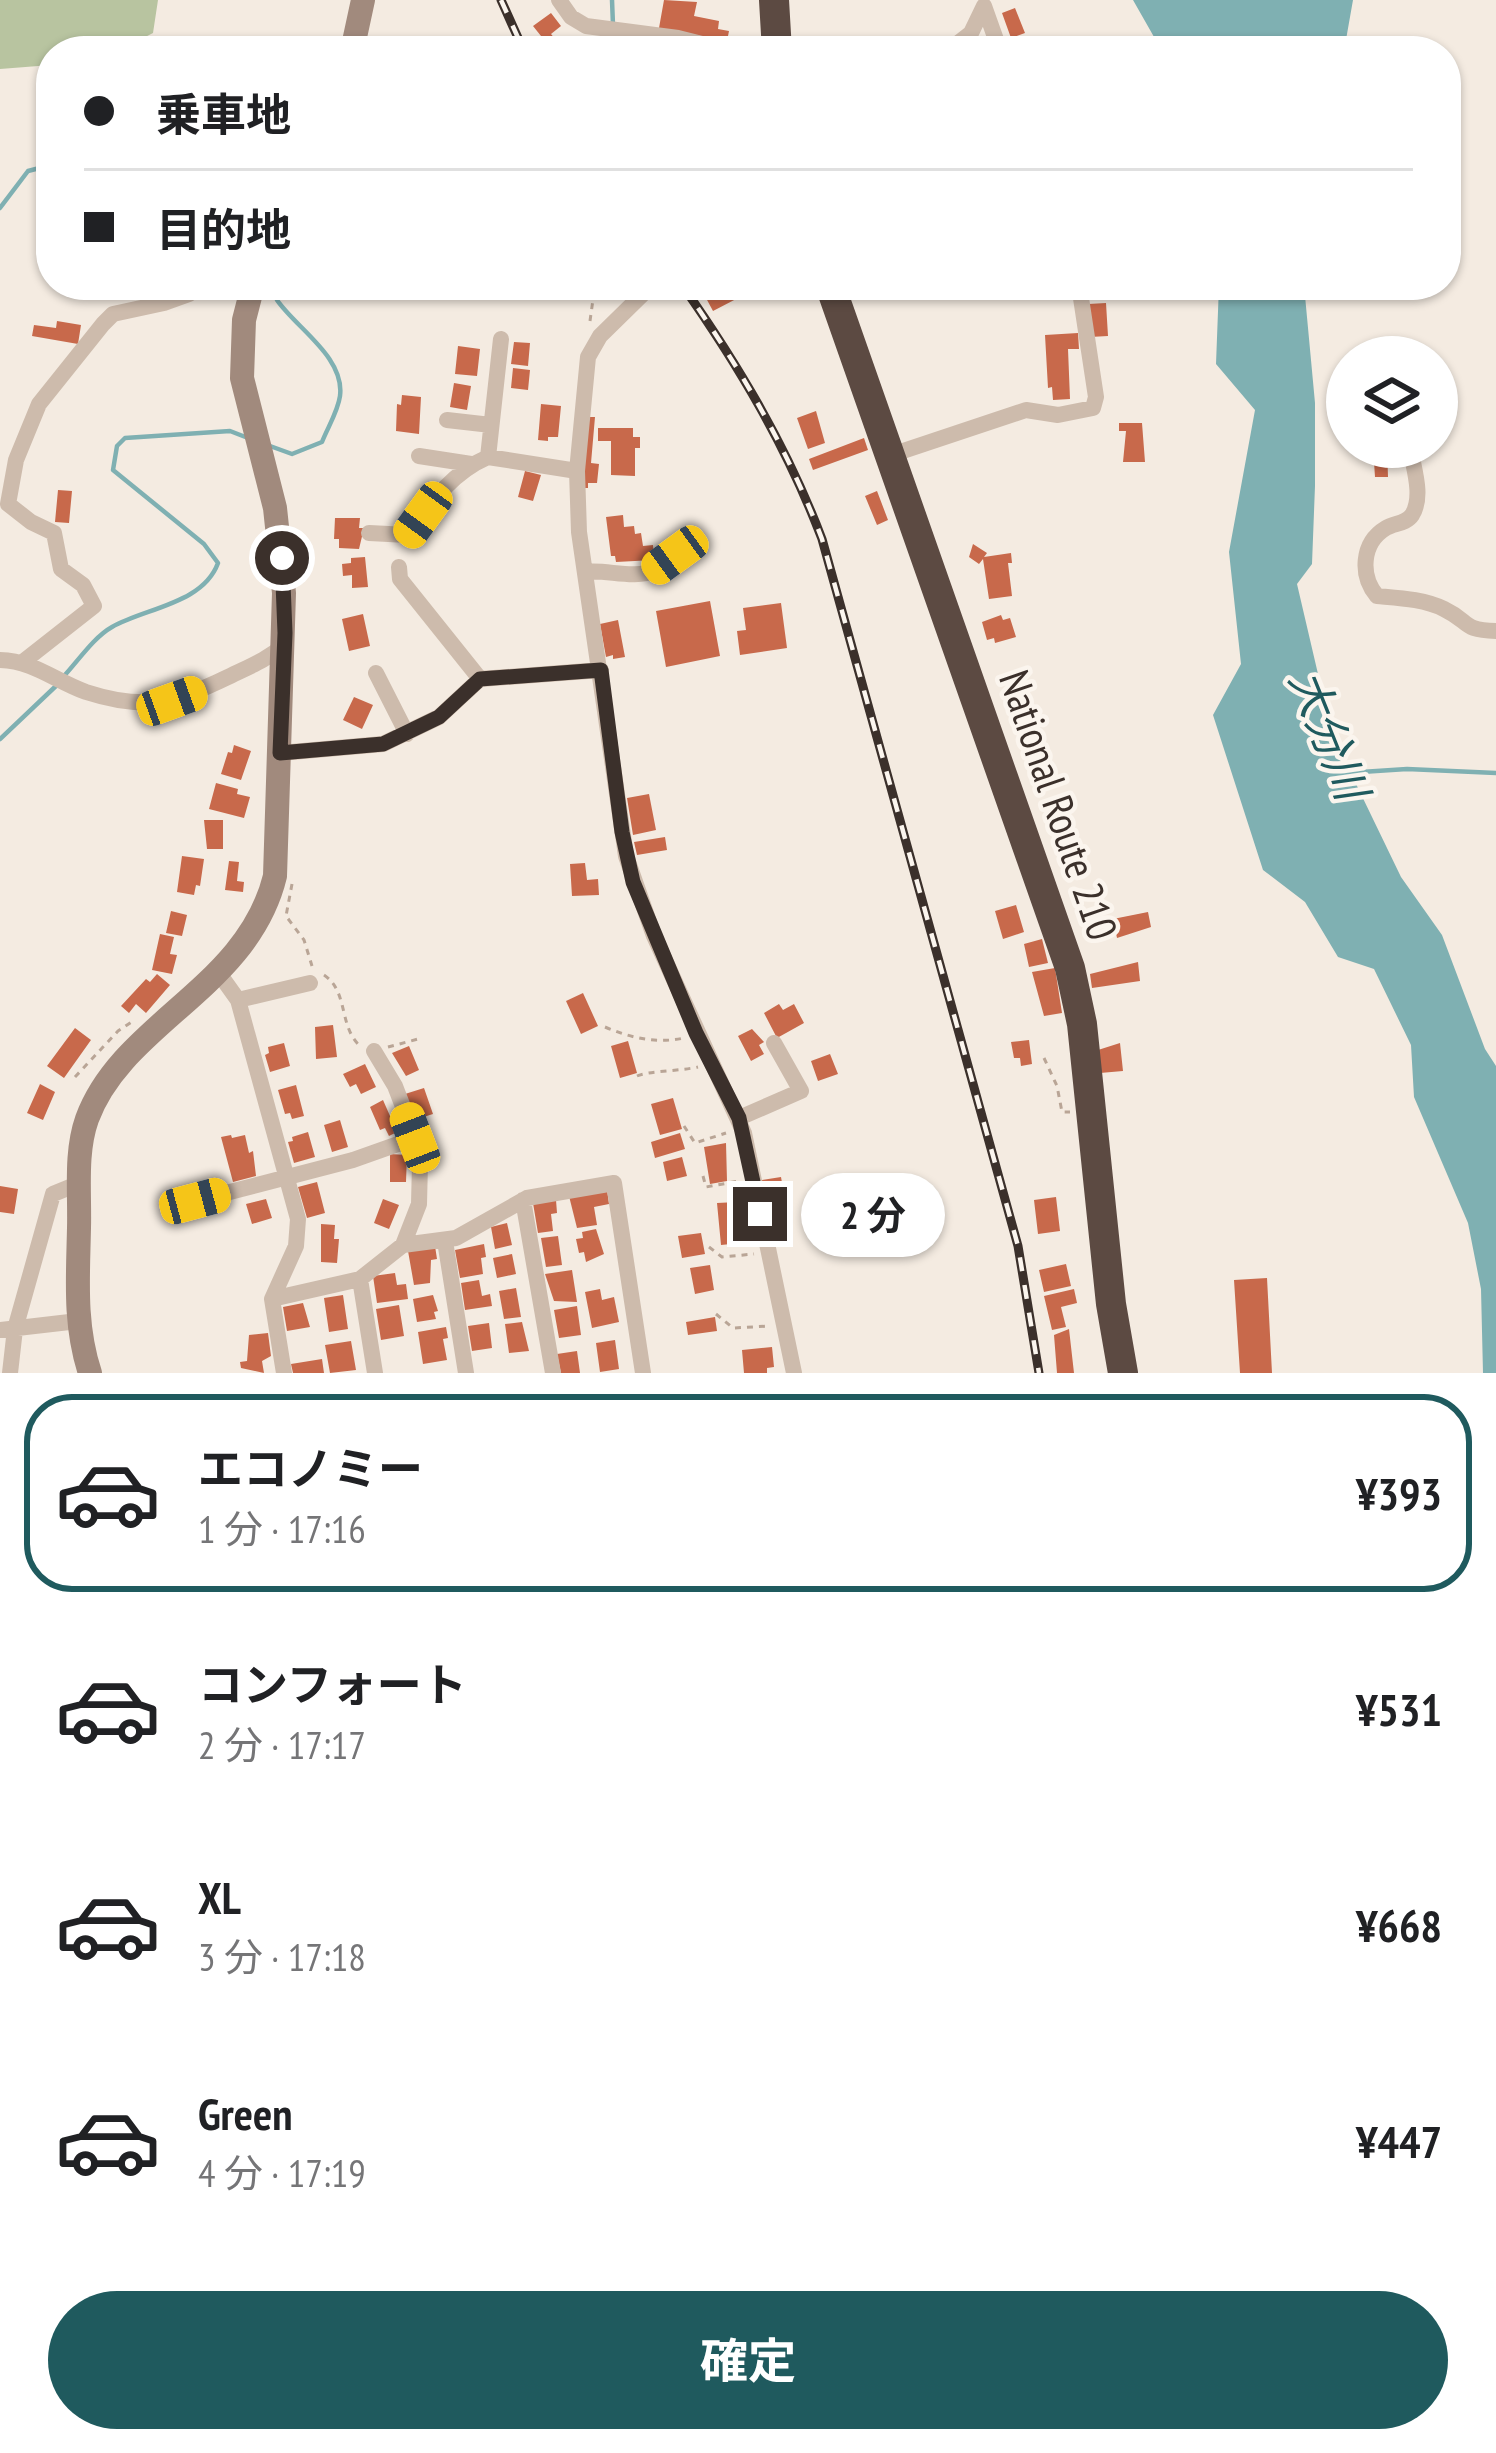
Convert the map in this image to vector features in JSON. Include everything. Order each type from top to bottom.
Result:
[{"type":"highway","points":[[774,0],[776,36]]},
{"type":"highway","name":"National Route 210","points":[[835,300],[1064,945],[1078,1004],[1123,1373]]},
{"type":"street","points":[[355,36],[363,0]]},
{"type":"street","points":[[559,0],[571,17],[586,26],[661,36]]},
{"type":"street","points":[[967,36],[986,3]]},
{"type":"street","points":[[986,3],[996,36]]},
{"type":"street","points":[[24,661],[94,606],[83,585],[61,569],[54,533],[8,504],[27,430],[59,377],[113,314],[172,300]]},
{"type":"street","points":[[90,1373],[78,1321],[82,1133],[101,1089],[114,1072],[250,936],[271,893],[277,856],[284,576],[275,508],[244,389],[245,300]]},
{"type":"street","points":[[637,300],[592,346],[585,367],[577,518],[629,868],[696,1033],[739,1118],[794,1373]]},
{"type":"street","points":[[891,454],[1026,410],[1058,415],[1093,408],[1096,397],[1081,300]]},
{"type":"street","points":[[369,533],[408,535],[444,487],[479,461],[491,425],[501,339]]},
{"type":"street","points":[[447,421],[491,425]]},
{"type":"street","points":[[419,456],[577,471]]},
{"type":"street","points":[[1414,468],[1414,511],[1408,520],[1378,534],[1364,562],[1366,584],[1377,596],[1406,598],[1446,610],[1470,630],[1496,631]]},
{"type":"street","points":[[585,572],[654,570],[688,545]]},
{"type":"street","points":[[399,567],[400,578],[480,679]]},
{"type":"street","points":[[0,660],[24,661],[82,691],[137,705],[195,693],[260,665],[285,644]]},
{"type":"street","points":[[280,753],[371,748],[448,710],[480,679],[601,670]]},
{"type":"street","points":[[376,673],[407,734]]},
{"type":"street","points":[[218,972],[238,1000],[298,1219],[296,1246],[272,1299],[284,1373]]},
{"type":"street","points":[[238,1000],[310,983]]},
{"type":"street","points":[[739,1118],[801,1091],[774,1043]]},
{"type":"street","points":[[195,1201],[353,1160],[415,1138],[395,1086],[374,1051]]},
{"type":"street","points":[[403,1246],[418,1204],[420,1163]]},
{"type":"street","points":[[272,1299],[360,1280],[403,1246],[445,1241],[523,1200],[614,1183],[644,1373]]},
{"type":"street","points":[[10,1373],[8,1330],[53,1194],[80,1184]]},
{"type":"street","points":[[523,1200],[553,1373]]},
{"type":"street","points":[[445,1241],[466,1373]]},
{"type":"street","points":[[360,1280],[376,1373]]},
{"type":"street","points":[[8,1330],[78,1321]]},
{"type":"path","points":[[592,346],[593,300]]},
{"type":"path","points":[[286,879],[294,885],[286,916],[304,940],[312,967],[338,986],[348,1033],[367,1051],[422,1038]]},
{"type":"path","points":[[605,1027],[629,1037],[666,1042],[696,1033]]},
{"type":"path","points":[[1044,1058],[1058,1086],[1062,1112],[1090,1112]]},
{"type":"path","points":[[637,1076],[711,1063]]},
{"type":"path","points":[[684,1126],[695,1143],[709,1142],[727,1133],[739,1118]]},
{"type":"path","points":[[703,1176],[706,1187],[752,1177]]},
{"type":"path","points":[[709,1246],[722,1257],[767,1252]]},
{"type":"path","points":[[716,1314],[733,1328],[745,1330],[784,1324]]},
{"type":"green space","points":[[0,0],[158,0],[153,33],[147,36],[36,36],[36,66],[0,69]]},
{"type":"water","points":[[1133,0],[1353,0],[1347,36],[1153,36]]},
{"type":"water","name":"大分川","points":[[1218,300],[1305,300],[1315,403],[1315,486],[1312,564],[1297,584],[1325,704],[1344,759],[1401,877],[1442,935],[1485,1049],[1496,1066],[1496,1373],[1483,1373],[1481,1289],[1468,1223],[1414,1097],[1411,1045],[1374,969],[1338,957],[1305,902],[1263,870],[1213,715],[1241,664],[1229,552],[1255,410],[1216,364]]},
{"type":"building","points":[[664,0],[697,2],[694,16],[719,21],[718,29],[729,31],[728,36],[701,36],[659,28]]},
{"type":"building","points":[[1015,8],[1025,33],[1010,36],[1002,13]]},
{"type":"building","points":[[551,13],[561,26],[553,36],[541,36],[533,26]]},
{"type":"building","points":[[707,300],[734,300],[713,311]]},
{"type":"building","points":[[1106,303],[1108,336],[1090,337],[1088,304]]},
{"type":"building","points":[[57,321],[81,325],[78,344],[32,336],[34,325],[56,328]]},
{"type":"building","points":[[1078,333],[1079,349],[1068,349],[1070,399],[1053,400],[1045,335]]},
{"type":"building","points":[[514,342],[530,343],[528,366],[511,364]]},
{"type":"building","points":[[458,346],[480,349],[477,376],[455,374]]},
{"type":"building","points":[[513,368],[530,370],[528,390],[511,388]]},
{"type":"building","points":[[454,383],[471,386],[467,410],[450,407]]},
{"type":"building","points":[[402,395],[421,397],[419,434],[396,431]]},
{"type":"building","points":[[541,404],[561,406],[558,437],[548,437],[548,441],[538,440]]},
{"type":"building","points":[[816,411],[825,443],[808,449],[797,418]]},
{"type":"building","points":[[588,417],[595,417],[591,463],[599,464],[597,483],[582,488]]},
{"type":"building","points":[[1119,423],[1142,423],[1145,462],[1123,462],[1126,431],[1119,431]]},
{"type":"building","points":[[598,428],[633,428],[633,437],[640,437],[635,476],[611,475],[611,441],[598,441]]},
{"type":"building","points":[[864,438],[868,450],[813,470],[809,459]]},
{"type":"building","points":[[1374,468],[1388,468],[1388,477],[1375,477]]},
{"type":"building","points":[[525,471],[541,475],[533,501],[518,497]]},
{"type":"building","points":[[58,490],[72,491],[69,523],[55,522]]},
{"type":"building","points":[[877,491],[888,520],[877,525],[865,496]]},
{"type":"building","points":[[623,515],[624,527],[634,526],[635,534],[641,533],[643,546],[653,545],[654,560],[616,562],[611,556],[606,517]]},
{"type":"building","points":[[335,518],[360,518],[359,528],[364,528],[359,549],[339,548],[339,539],[334,539]]},
{"type":"building","points":[[973,544],[987,553],[984,557],[1011,553],[1012,596],[989,599],[983,559],[979,564],[969,557]]},
{"type":"building","points":[[365,557],[368,587],[352,588],[352,575],[343,576],[342,564]]},
{"type":"building","points":[[710,601],[720,656],[666,667],[656,611]]},
{"type":"building","points":[[781,603],[787,648],[740,655],[737,631],[746,630],[743,608]]},
{"type":"building","points":[[363,614],[370,646],[349,651],[342,619]]},
{"type":"building","points":[[1001,615],[1003,620],[1010,618],[1016,637],[995,643],[994,638],[987,640],[982,622]]},
{"type":"building","points":[[618,620],[625,657],[613,659],[613,655],[606,657],[600,624]]},
{"type":"building","points":[[354,697],[373,705],[362,729],[343,720]]},
{"type":"building","points":[[234,745],[251,751],[241,780],[221,774]]},
{"type":"building","points":[[216,783],[250,797],[244,818],[209,809]]},
{"type":"building","points":[[649,794],[656,830],[633,835],[627,798]]},
{"type":"building","points":[[204,820],[223,820],[223,849],[207,849]]},
{"type":"building","points":[[665,837],[667,850],[637,855],[634,842]]},
{"type":"building","points":[[182,856],[204,859],[194,895],[177,892]]},
{"type":"building","points":[[229,861],[239,862],[237,881],[244,882],[243,892],[225,890]]},
{"type":"building","points":[[585,863],[587,880],[598,879],[599,895],[572,896],[570,864]]},
{"type":"building","points":[[1016,905],[1024,932],[1003,939],[995,911]]},
{"type":"building","points":[[171,911],[187,915],[182,936],[166,933]]},
{"type":"building","points":[[1148,912],[1151,927],[1117,938],[1113,919]]},
{"type":"building","points":[[160,934],[174,937],[170,954],[177,955],[172,974],[152,970]]},
{"type":"building","points":[[1042,939],[1048,963],[1029,967],[1024,944]]},
{"type":"building","points":[[1138,962],[1140,981],[1092,988],[1090,974]]},
{"type":"building","points":[[1055,968],[1062,1013],[1044,1016],[1032,972]]},
{"type":"building","points":[[157,974],[170,985],[146,1013],[136,1004],[129,1013],[121,1006],[146,979],[150,982]]},
{"type":"building","points":[[583,993],[598,1026],[581,1034],[566,1001]]},
{"type":"building","points":[[779,1004],[783,1010],[794,1004],[804,1023],[777,1038],[764,1013]]},
{"type":"building","points":[[333,1025],[337,1057],[316,1059],[315,1027]]},
{"type":"building","points":[[75,1028],[91,1040],[64,1078],[47,1066]]},
{"type":"building","points":[[752,1029],[764,1042],[759,1045],[764,1054],[751,1061],[738,1036]]},
{"type":"building","points":[[1029,1040],[1032,1064],[1021,1066],[1011,1042]]},
{"type":"building","points":[[628,1041],[637,1073],[620,1078],[611,1046]]},
{"type":"building","points":[[284,1043],[290,1066],[270,1072],[265,1055],[268,1047]]},
{"type":"building","points":[[1120,1043],[1123,1071],[1100,1073],[1098,1050]]},
{"type":"building","points":[[409,1046],[419,1070],[406,1076],[392,1053]]},
{"type":"building","points":[[830,1054],[838,1074],[818,1081],[811,1061]]},
{"type":"building","points":[[365,1064],[376,1087],[361,1094],[343,1074]]},
{"type":"building","points":[[40,1084],[55,1092],[43,1120],[27,1113]]},
{"type":"building","points":[[296,1085],[304,1116],[292,1119],[290,1113],[285,1114],[278,1090]]},
{"type":"building","points":[[424,1088],[433,1114],[414,1120],[405,1094]]},
{"type":"building","points":[[673,1098],[682,1129],[660,1135],[651,1104]]},
{"type":"building","points":[[383,1100],[397,1132],[389,1136],[385,1128],[380,1130],[370,1107]]},
{"type":"building","points":[[340,1120],[348,1147],[332,1152],[324,1125]]},
{"type":"building","points":[[308,1132],[315,1157],[294,1163],[288,1142]]},
{"type":"building","points":[[680,1133],[685,1149],[655,1158],[651,1142]]},
{"type":"building","points":[[245,1135],[256,1176],[233,1182],[221,1137]]},
{"type":"building","points":[[726,1143],[727,1181],[710,1184],[704,1147]]},
{"type":"building","points":[[390,1154],[407,1155],[406,1182],[390,1182]]},
{"type":"building","points":[[682,1157],[687,1176],[667,1181],[663,1162]]},
{"type":"building","points":[[781,1177],[792,1240],[773,1244],[762,1180]]},
{"type":"building","points":[[317,1182],[325,1213],[307,1218],[298,1187]]},
{"type":"building","points":[[0,1186],[18,1189],[14,1214],[0,1212]]},
{"type":"building","points":[[607,1190],[609,1204],[594,1207],[597,1225],[577,1228],[569,1196]]},
{"type":"building","points":[[1056,1197],[1060,1231],[1038,1234],[1034,1200]]},
{"type":"building","points":[[266,1199],[272,1218],[252,1224],[246,1204]]},
{"type":"building","points":[[383,1199],[399,1205],[389,1229],[374,1223]]},
{"type":"building","points":[[556,1200],[557,1213],[551,1214],[553,1231],[538,1233],[533,1203]]},
{"type":"building","points":[[737,1202],[741,1243],[721,1245],[717,1203]]},
{"type":"building","points":[[507,1223],[512,1245],[495,1249],[491,1227]]},
{"type":"building","points":[[321,1224],[335,1225],[337,1263],[321,1262]]},
{"type":"building","points":[[596,1229],[604,1254],[586,1262],[576,1239]]},
{"type":"building","points":[[701,1233],[705,1254],[682,1258],[678,1236]]},
{"type":"building","points":[[558,1236],[562,1265],[546,1267],[541,1238]]},
{"type":"building","points":[[484,1244],[483,1274],[460,1278],[455,1250]]},
{"type":"building","points":[[435,1246],[437,1259],[431,1260],[430,1283],[414,1285],[408,1251]]},
{"type":"building","points":[[512,1254],[516,1274],[497,1278],[493,1258]]},
{"type":"building","points":[[1066,1264],[1071,1286],[1044,1292],[1039,1270]]},
{"type":"building","points":[[710,1265],[714,1290],[695,1294],[690,1268]]},
{"type":"building","points":[[572,1270],[577,1302],[554,1301],[545,1274]]},
{"type":"building","points":[[395,1273],[397,1285],[406,1284],[408,1299],[377,1303],[373,1276]]},
{"type":"building","points":[[1267,1278],[1272,1373],[1240,1373],[1234,1280]]},
{"type":"building","points":[[479,1280],[482,1296],[490,1294],[492,1306],[465,1310],[461,1283]]},
{"type":"building","points":[[516,1288],[521,1317],[504,1319],[499,1291]]},
{"type":"building","points":[[600,1289],[602,1300],[614,1297],[619,1322],[592,1328],[585,1292]]},
{"type":"building","points":[[1074,1289],[1077,1303],[1061,1307],[1066,1327],[1052,1330],[1044,1296]]},
{"type":"building","points":[[343,1295],[348,1329],[329,1332],[324,1298]]},
{"type":"building","points":[[433,1295],[436,1319],[417,1322],[413,1299]]},
{"type":"building","points":[[303,1303],[310,1327],[287,1331],[283,1307]]},
{"type":"building","points":[[399,1305],[404,1336],[381,1340],[376,1309]]},
{"type":"building","points":[[577,1306],[581,1335],[559,1338],[554,1310]]},
{"type":"building","points":[[715,1317],[717,1331],[688,1335],[686,1322]]},
{"type":"building","points":[[522,1322],[529,1351],[509,1353],[505,1324]]},
{"type":"building","points":[[489,1323],[492,1348],[472,1351],[468,1326]]},
{"type":"building","points":[[446,1327],[447,1360],[423,1364],[418,1332]]},
{"type":"building","points":[[1069,1329],[1074,1373],[1057,1373],[1054,1335]]},
{"type":"building","points":[[268,1333],[271,1356],[262,1361],[264,1373],[241,1368],[240,1362],[247,1361],[249,1335]]},
{"type":"building","points":[[615,1340],[619,1369],[600,1372],[596,1343]]},
{"type":"building","points":[[351,1341],[356,1370],[330,1373],[325,1345]]},
{"type":"building","points":[[772,1347],[774,1367],[767,1368],[767,1373],[744,1373],[742,1350]]},
{"type":"building","points":[[577,1351],[580,1373],[561,1373],[557,1354]]},
{"type":"building","points":[[322,1359],[324,1373],[293,1373],[291,1364]]},
{"type":"waterway","points":[[612,0],[613,25]]},
{"type":"waterway","points":[[0,208],[28,171],[36,169]]},
{"type":"waterway","points":[[270,446],[292,454],[322,442],[340,396],[335,368],[277,300]]},
{"type":"waterway","points":[[64,676],[105,631],[187,596],[200,588],[218,563],[204,544],[113,470],[117,446],[125,438],[230,431],[248,438]]},
{"type":"waterway","points":[[0,739],[57,685]]},
{"type":"waterway","name":"大分川","points":[[1346,773],[1407,769],[1496,773]]},
{"type":"railway","points":[[501,0],[517,36]]},
{"type":"railway","points":[[692,300],[760,408],[822,539],[1018,1246],[1039,1373]]},
{"type":"route","points":[[282,558],[285,633],[280,753],[383,744],[439,717],[480,679],[601,670],[633,882],[696,1033],[739,1118],[760,1214]]}]
